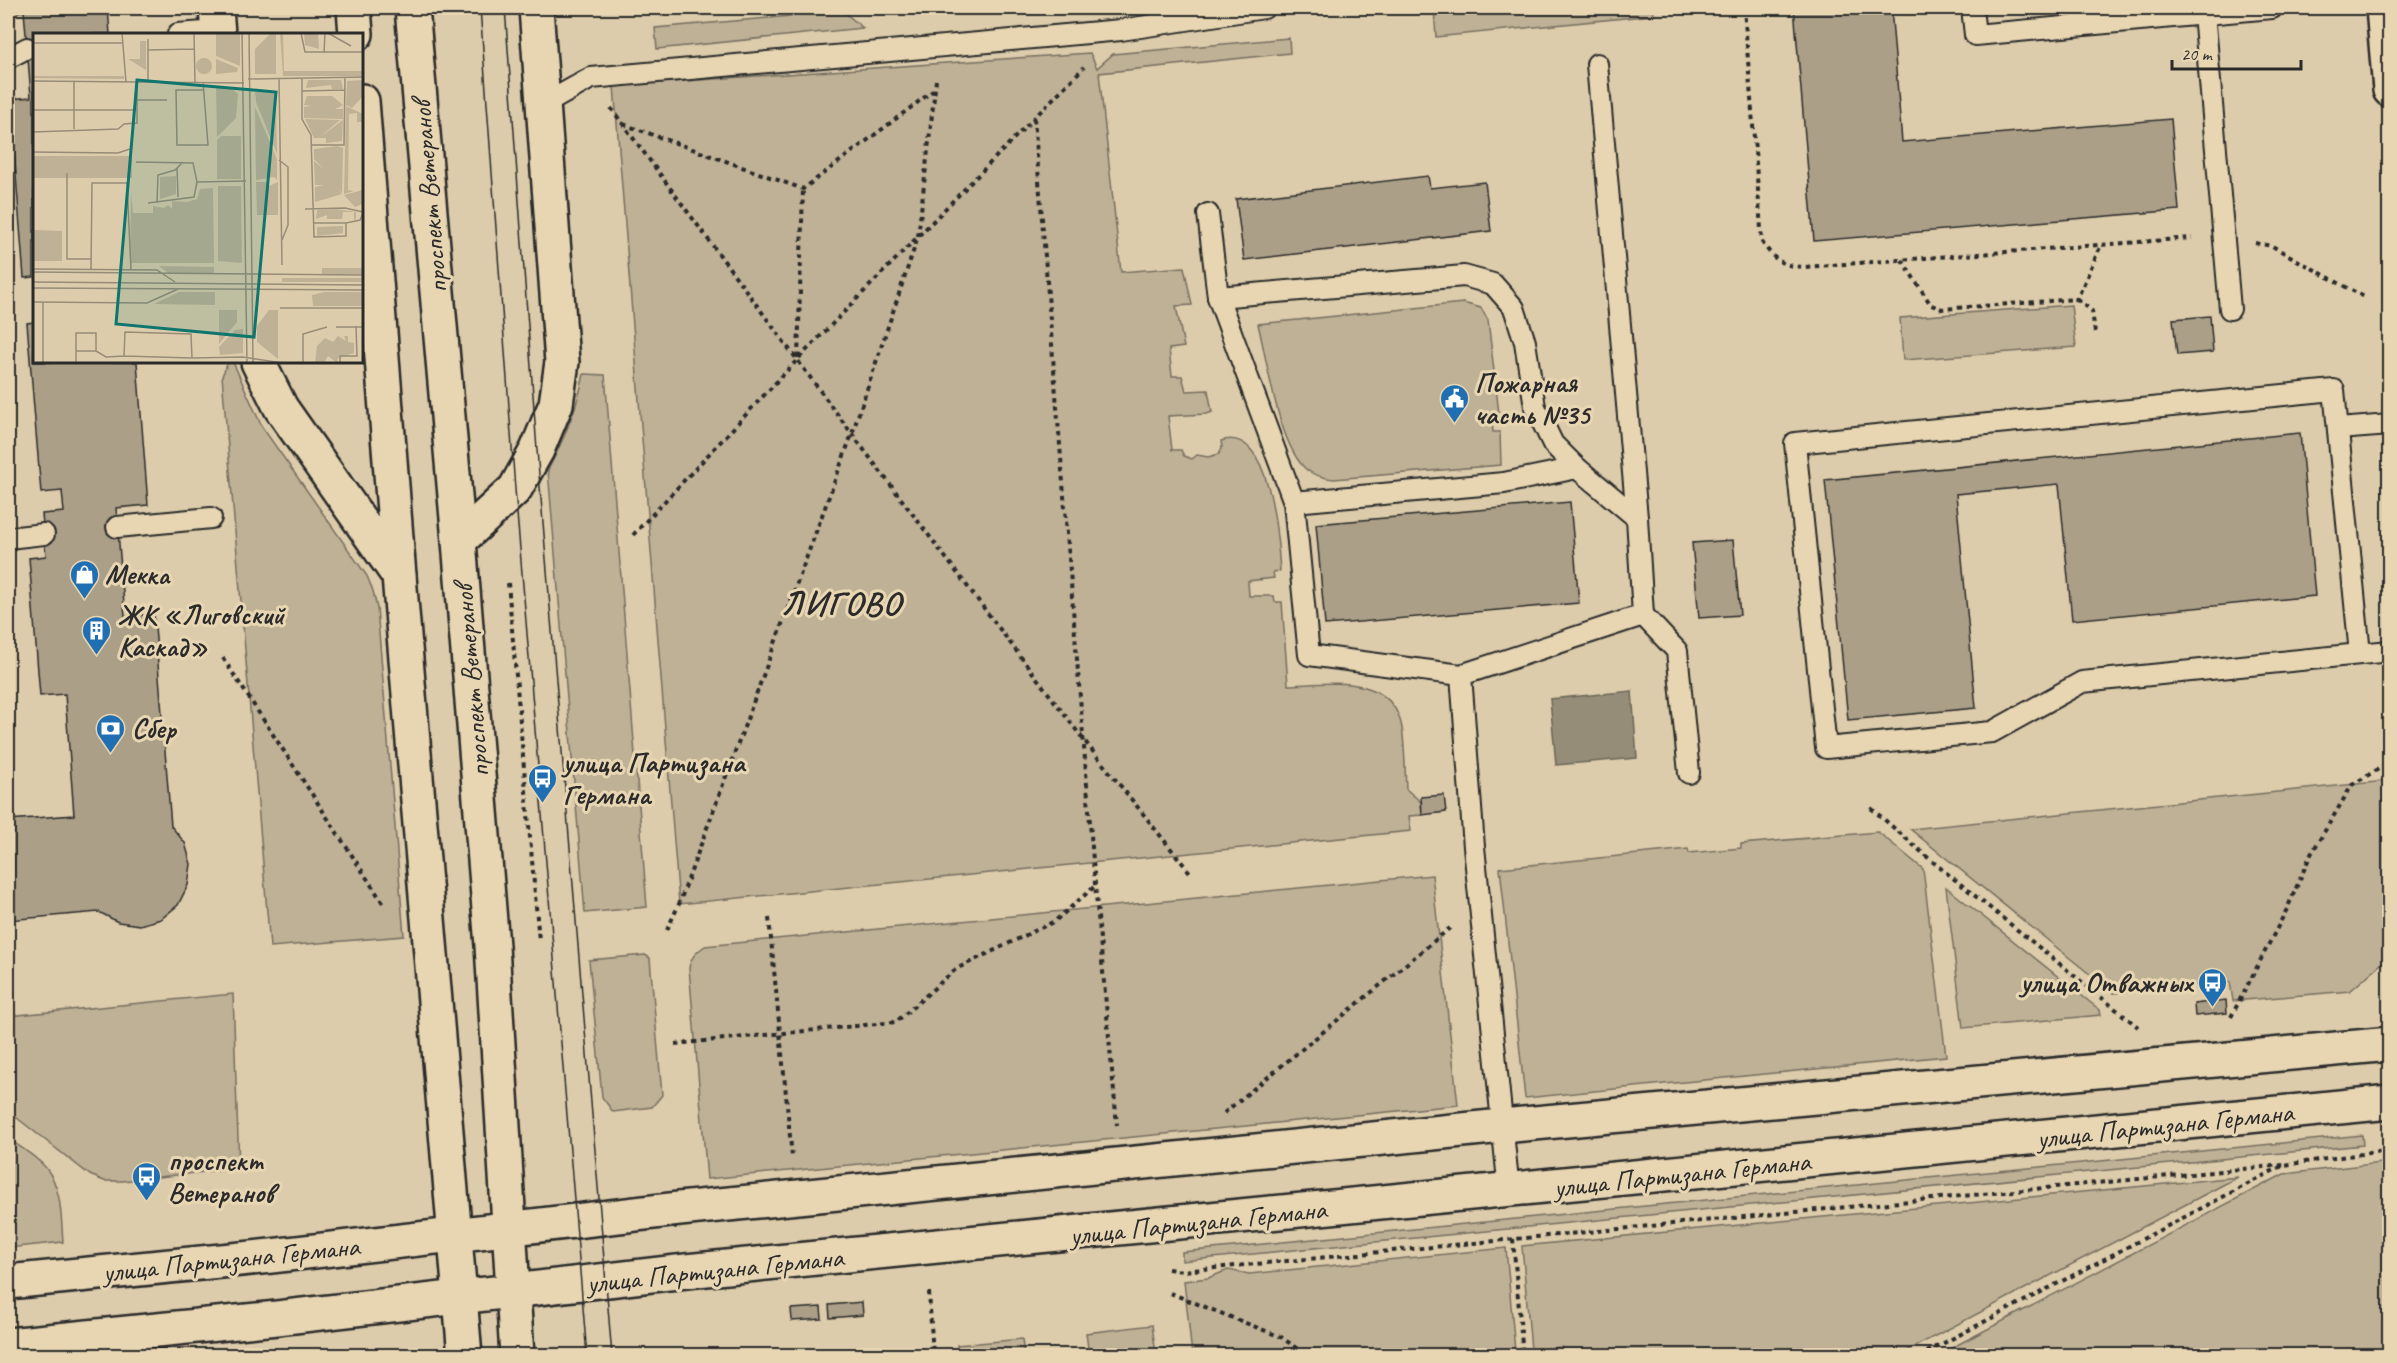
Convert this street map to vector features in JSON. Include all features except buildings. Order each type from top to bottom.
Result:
[{"type":"main road","points":[[354,8],[356,33]]},
{"type":"main road","name":"проспект Ветеранов","points":[[412,8],[492,946],[517,1356]]},
{"type":"main road","points":[[459,541],[515,489],[537,450],[556,404],[562,362],[536,8]]},
{"type":"main road","points":[[2383,8],[2390,90]]},
{"type":"main road","name":"проспект Ветеранов","points":[[363,114],[399,576],[465,1356]]},
{"type":"main road","points":[[258,363],[281,408],[399,576]]},
{"type":"main road","name":"улица Партизана Германа","points":[[8,1282],[701,1207],[1502,1126],[2390,1044]]},
{"type":"main road","name":"улица Партизана Германа","points":[[8,1345],[277,1318],[697,1270],[2390,1102]]},
{"type":"lane","points":[[543,105],[591,78],[1121,30],[1264,8]]},
{"type":"lane","points":[[1972,8],[1975,34],[2110,15],[2204,13],[2272,8]]},
{"type":"lane","points":[[2204,13],[2230,309]]},
{"type":"lane","points":[[181,33],[217,24]]},
{"type":"lane","points":[[8,58],[27,48]]},
{"type":"lane","points":[[1597,64],[1637,518],[1643,615],[1677,651],[1689,773]]},
{"type":"lane","points":[[1208,214],[1218,297],[1294,502],[1309,656],[1461,675],[1643,615]]},
{"type":"lane","points":[[1218,297],[1464,276],[1493,284],[1514,308],[1525,342],[1535,407],[1553,444],[1577,468],[1637,518]]},
{"type":"lane","points":[[2360,654],[2334,390],[1795,443],[1826,748],[1992,732],[2082,682],[2390,651]]},
{"type":"lane","points":[[2337,429],[2390,425]]},
{"type":"lane","points":[[1294,502],[1504,483],[1577,468]]},
{"type":"lane","points":[[117,527],[211,518]]},
{"type":"lane","points":[[8,538],[44,534]]},
{"type":"lane","points":[[1461,675],[1473,838],[1509,1191]]},
{"type":"path","points":[[1744,8],[1762,242],[1772,255],[1787,266],[1805,267],[2223,236],[2272,246],[2364,297]]},
{"type":"path","points":[[633,535],[798,359],[1121,30]]},
{"type":"path","points":[[667,930],[680,904],[852,434],[918,237],[934,90],[942,47]]},
{"type":"path","points":[[591,78],[852,434],[1083,739],[1192,875]]},
{"type":"path","points":[[803,189],[934,90]]},
{"type":"path","points":[[1034,118],[1095,886],[1117,1125],[1106,1126]]},
{"type":"path","points":[[623,124],[803,189]]},
{"type":"path","points":[[798,359],[803,189]]},
{"type":"path","points":[[2077,299],[2101,245]]},
{"type":"path","points":[[1902,260],[1931,305],[1936,309],[2077,299],[2092,311],[2095,333]]},
{"type":"path","points":[[508,583],[539,941]]},
{"type":"path","points":[[223,657],[385,904],[387,914]]},
{"type":"path","points":[[2231,1017],[2287,909],[2310,856],[2352,785],[2390,762]]},
{"type":"path","points":[[1870,808],[1933,862],[2138,1027]]},
{"type":"path","points":[[675,1044],[896,1022],[956,969],[1055,921],[1095,886]]},
{"type":"path","points":[[770,918],[792,1157]]},
{"type":"path","points":[[1222,1114],[1445,931]]},
{"type":"path","points":[[1168,1269],[1195,1270],[2284,1165],[2390,1150]]},
{"type":"path","points":[[781,1158],[803,1156]]},
{"type":"path","points":[[1919,1356],[2284,1165]]},
{"type":"path","points":[[1513,1239],[1523,1356]]},
{"type":"path","points":[[929,1292],[933,1356]]},
{"type":"path","points":[[1170,1293],[1281,1337],[1308,1356]]},
{"type":"shaded area","points":[[791,8],[839,8],[863,28],[657,49],[655,28],[791,16]]},
{"type":"shaded area","points":[[1434,8],[1653,8],[1654,15],[1436,37]]},
{"type":"shaded area","points":[[1289,38],[1290,53],[1099,73],[1121,272],[1184,267],[1192,305],[1176,306],[1184,347],[1169,349],[1172,376],[1182,376],[1186,391],[1208,390],[1212,412],[1168,416],[1172,450],[1181,450],[1184,456],[1192,459],[1197,455],[1208,457],[1219,454],[1222,447],[1221,441],[1238,440],[1251,450],[1261,466],[1274,512],[1280,571],[1273,572],[1274,578],[1248,581],[1249,596],[1274,596],[1275,602],[1282,602],[1288,685],[1339,683],[1357,685],[1386,698],[1396,710],[1403,735],[1406,789],[1421,802],[1422,815],[1409,816],[1411,831],[679,904],[614,86],[1090,53],[1097,68],[1113,54]]},
{"type":"shaded area","points":[[1463,303],[1481,308],[1488,320],[1500,422],[1492,423],[1493,432],[1500,432],[1501,465],[1334,479],[1313,474],[1307,470],[1297,459],[1282,424],[1258,324]]},
{"type":"shaded area","points":[[2071,305],[2076,347],[1903,360],[1900,318]]},
{"type":"shaded area","points":[[228,363],[233,363],[262,427],[367,576],[373,591],[377,608],[404,936],[270,947],[222,376]]},
{"type":"shaded area","points":[[584,374],[605,375],[647,907],[585,913],[548,470],[569,424]]},
{"type":"shaded area","points":[[1632,691],[1637,758],[1556,765],[1550,699]]},
{"type":"shaded area","points":[[2386,781],[2390,820],[2389,944],[2382,963],[2350,991],[2233,1001],[2230,982],[2113,993],[1910,829]]},
{"type":"shaded area","points":[[1878,832],[1923,869],[1946,1056],[1525,1098],[1500,868],[1688,849],[1689,853],[1741,848],[1741,844]]},
{"type":"shaded area","points":[[1432,875],[1458,1105],[707,1179],[689,968],[694,955],[705,946]]},
{"type":"shaded area","points":[[1946,887],[2100,1010],[2101,1015],[1963,1028]]},
{"type":"shaded area","points":[[645,955],[650,958],[662,1095],[652,1107],[613,1112],[602,1097],[589,960]]},
{"type":"shaded area","points":[[233,994],[239,1168],[123,1181],[104,1181],[90,1175],[8,1111],[8,1016]]},
{"type":"shaded area","points":[[2362,1135],[2363,1145],[1182,1261],[1182,1252]]},
{"type":"shaded area","points":[[8,1138],[37,1160],[51,1176],[60,1203],[63,1242],[8,1248]]},
{"type":"shaded area","points":[[2389,1162],[2389,1355],[1938,1355],[2284,1174]]},
{"type":"shaded area","points":[[2238,1177],[1899,1355],[1563,1356],[1562,1347],[1531,1350],[1522,1246]]},
{"type":"shaded area","points":[[1506,1248],[1515,1351],[1471,1356],[1192,1355],[1184,1281],[1208,1278],[1228,1270],[1249,1274]]},
{"type":"shaded area","points":[[1152,1325],[1156,1355],[1089,1355],[1086,1333]]},
{"type":"shaded area","points":[[1022,1339],[1024,1355],[958,1355],[957,1345]]},
{"type":"tram line","points":[[480,8],[515,489],[587,1356]]},
{"type":"tram line","points":[[505,8],[537,450],[612,1356]]},
{"type":"place","name":"Пожарная часть №35","points":[[1454,424]]},
{"type":"place","name":"Мекка","points":[[84,600]]},
{"type":"place","name":"ЖК «Лиговский Каскад»","points":[[97,656]]},
{"type":"place","name":"Сбер","points":[[111,754]]},
{"type":"place","name":"улица Партизана Германа","points":[[542,804]]},
{"type":"place","name":"улица Отважных","points":[[2213,1008]]},
{"type":"place","name":"проспект Ветеранов","points":[[147,1202]]},
{"type":"district","name":"ЛИГОВО","points":[[841,602]]}]
